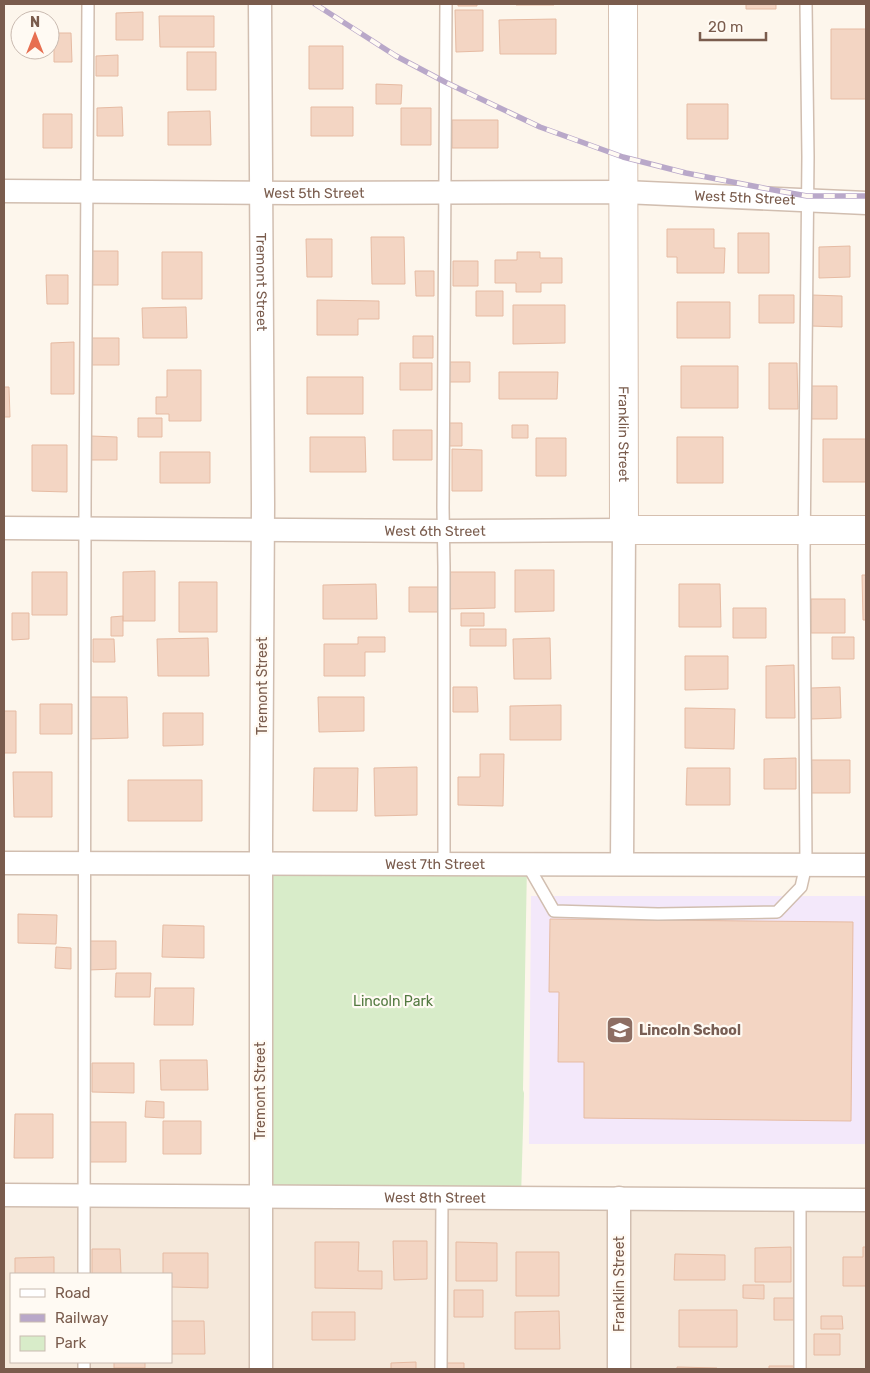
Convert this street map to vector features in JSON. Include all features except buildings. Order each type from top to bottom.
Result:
[{"type":"street","name":"Tremont Street","points":[[260,4],[263,529],[260,864],[260,1369]]},
{"type":"street","name":"Franklin Street","points":[[622,864],[624,530],[623,4]]},
{"type":"street","name":"West 5th Street","points":[[807,195],[866,188]]},
{"type":"street","name":"West 5th Street","points":[[4,191],[624,192],[807,195],[866,203]]},
{"type":"street","name":"West 6th Street","points":[[4,528],[444,531],[866,530]]},
{"type":"street","name":"West 7th Street","points":[[4,863],[866,865]]},
{"type":"street","name":"West 8th Street","points":[[4,1195],[866,1200]]},
{"type":"street","name":"Franklin Street","points":[[619,1198],[619,1369]]},
{"type":"lane","points":[[84,1273],[88,4]]},
{"type":"lane","points":[[444,864],[444,191],[446,4]]},
{"type":"lane","points":[[527,864],[554,911],[658,914],[777,912],[801,888],[806,865],[804,530],[808,150],[806,4]]},
{"type":"lane","points":[[441,1369],[442,1197]]},
{"type":"lane","points":[[800,1200],[800,1369]]},
{"type":"shaded area","points":[[531,896],[866,896],[866,1144],[529,1144]]},
{"type":"shaded area","points":[[866,1188],[866,1369],[4,1369],[4,1196]]},
{"type":"green space","name":"Lincoln Park","points":[[261,864],[527,864],[521,1198],[261,1197]]},
{"type":"railway","points":[[315,4],[396,56],[445,82],[540,127],[623,157],[686,173],[807,196],[866,196]]},
{"type":"place","name":"Lincoln School","points":[[620,1030]]}]
